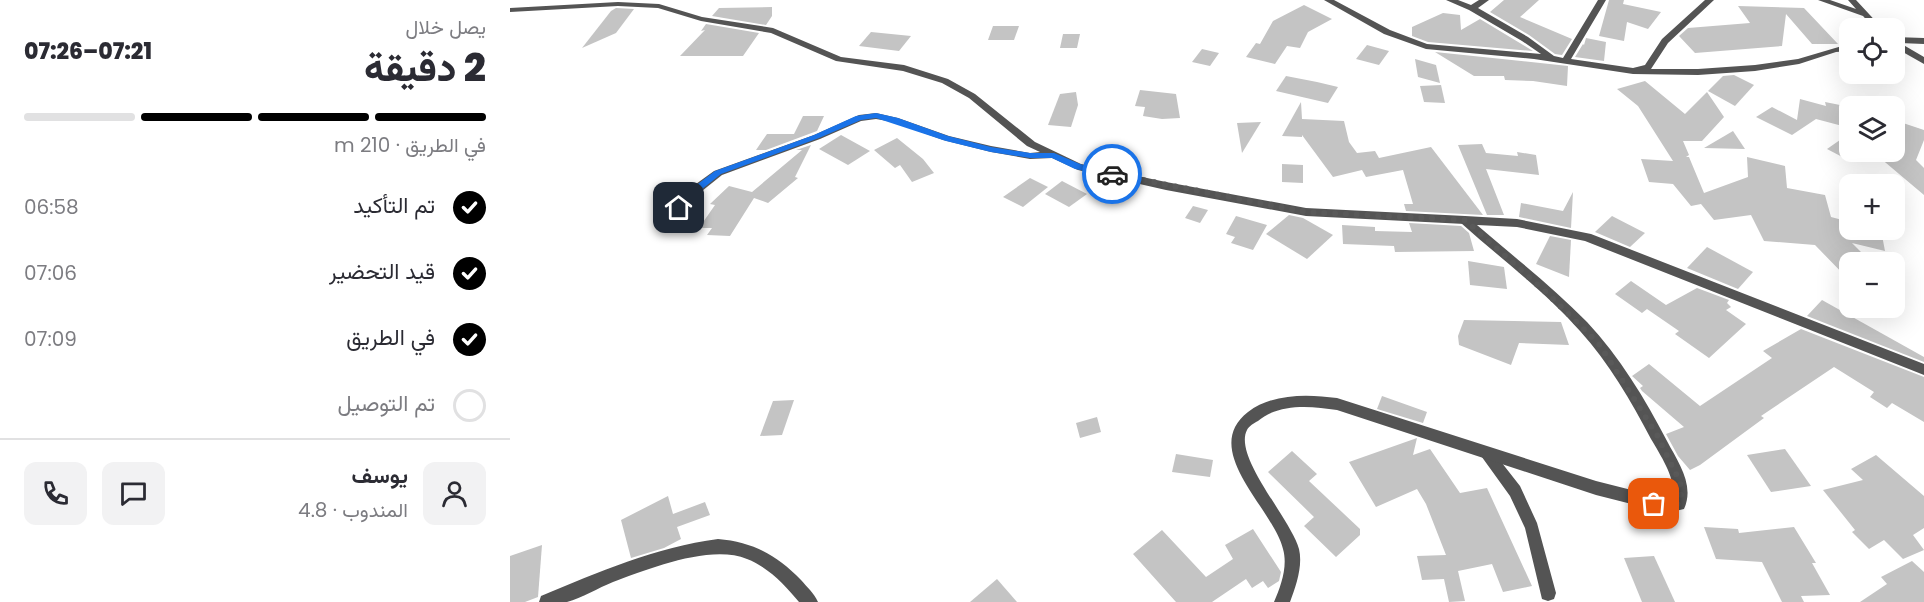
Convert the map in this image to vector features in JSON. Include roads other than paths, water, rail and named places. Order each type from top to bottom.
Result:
[{"type":"street","points":[[563,6],[574,0]]},
{"type":"street","points":[[1328,0],[1394,35],[1426,46],[1552,58],[1622,71],[1710,71],[1757,67],[1809,60],[1827,51],[1839,49]]},
{"type":"street","points":[[1450,0],[1472,8],[1525,39],[1552,58]]},
{"type":"street","points":[[1472,8],[1485,0]]},
{"type":"street","points":[[1566,60],[1602,0]]},
{"type":"street","points":[[1639,71],[1648,67],[1665,41],[1710,0]]},
{"type":"street","points":[[1822,0],[1862,14]]},
{"type":"street","points":[[1852,0],[1867,18]]},
{"type":"street","points":[[510,10],[563,6],[659,6],[701,19],[773,31],[839,59],[918,71],[945,81],[972,96],[1024,139],[1078,167],[1166,186],[1296,210],[1516,223],[1587,237],[1924,370]]},
{"type":"street","points":[[1905,42],[1924,41]]},
{"type":"street","points":[[1905,49],[1924,62]]},
{"type":"street","points":[[1905,54],[1912,54]]},
{"type":"street","points":[[687,227],[677,220],[679,208],[693,192],[718,172],[816,137],[859,118],[876,116],[895,120],[946,138],[991,149],[1030,156],[1054,155]]},
{"type":"street","points":[[1282,602],[1293,564],[1291,547],[1285,531],[1247,472],[1237,450],[1236,438],[1241,426],[1251,416],[1286,402],[1306,399],[1337,404],[1486,453],[1654,504],[1673,506],[1679,504],[1682,498],[1679,480],[1657,435],[1599,344],[1549,295],[1465,220]]},
{"type":"street","points":[[1486,453],[1515,491],[1532,528],[1548,593]]},
{"type":"street","points":[[547,602],[570,597],[666,558],[720,547],[736,548],[776,566],[794,582],[810,602]]}]
